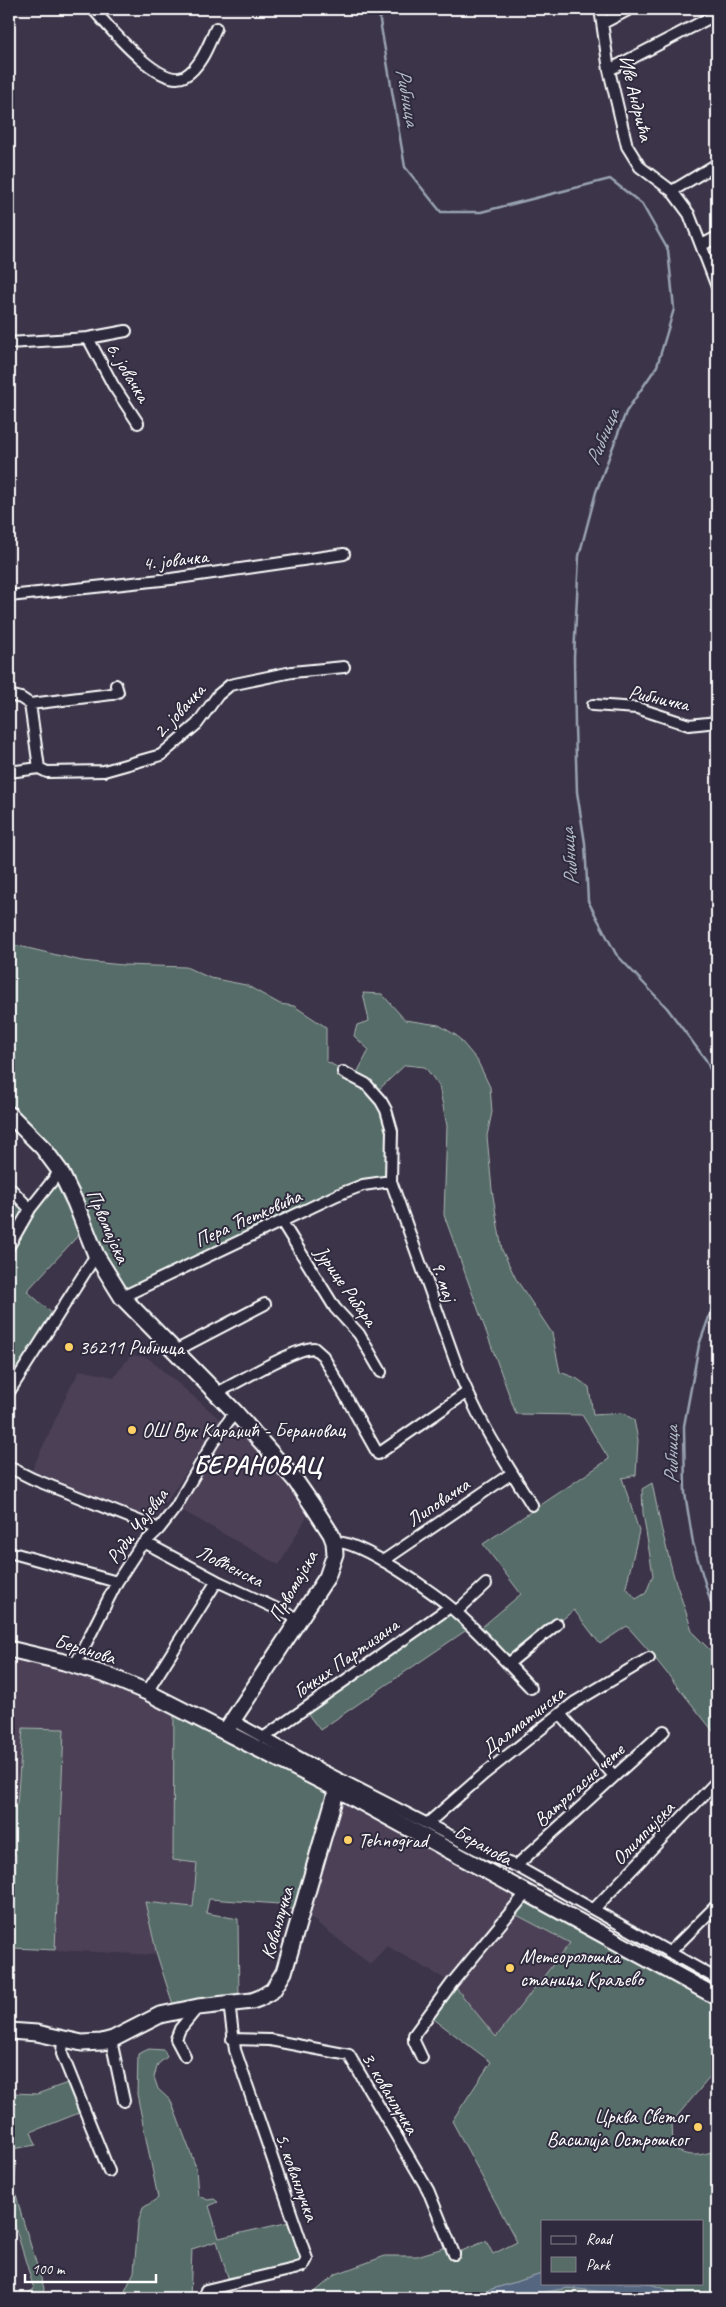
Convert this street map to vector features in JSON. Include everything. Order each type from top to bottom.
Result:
[{"type":"main road","name":"Првомајска","points":[[9,1114],[43,1148],[60,1172],[75,1202],[96,1255],[122,1297],[235,1412],[294,1480],[327,1527],[334,1542],[335,1554],[332,1565],[228,1726]]},
{"type":"main road","name":"Беранова","points":[[9,1649],[75,1665],[109,1676],[228,1726],[337,1789],[499,1868],[527,1892],[717,1997]]},
{"type":"main road","name":"Кованлучка","points":[[9,2031],[37,2033],[92,2044],[111,2040],[160,2015],[198,2007],[252,2001],[267,1995],[273,1990],[284,1972],[337,1789]]},
{"type":"street","points":[[93,9],[148,64],[163,75],[173,79],[186,76],[197,64],[216,28]]},
{"type":"street","name":"Иве Андрића","points":[[600,9],[609,70],[627,146],[640,167],[672,191],[689,214],[717,287]]},
{"type":"street","points":[[602,23],[630,9]]},
{"type":"street","points":[[609,70],[717,14]]},
{"type":"street","points":[[672,191],[717,164]]},
{"type":"street","points":[[702,246],[717,237]]},
{"type":"street","name":"6. јовачка","points":[[9,343],[88,338],[126,331]]},
{"type":"street","name":"6. јовачка","points":[[88,338],[113,386],[138,423]]},
{"type":"street","name":"4. јовачка","points":[[9,596],[171,579],[344,554]]},
{"type":"street","name":"2. јовачка","points":[[9,772],[39,768],[47,772],[104,771],[161,755],[197,724],[218,695],[230,685],[292,672],[344,667]]},
{"type":"street","points":[[9,695],[21,698],[30,704],[112,694],[118,692],[116,685]]},
{"type":"street","points":[[30,704],[39,768]]},
{"type":"street","name":"Рибничка","points":[[593,705],[637,708],[689,725],[717,722]]},
{"type":"street","name":"9. мај","points":[[343,1072],[366,1084],[381,1101],[386,1110],[392,1132],[391,1181],[466,1393],[532,1505]]},
{"type":"street","points":[[9,1246],[30,1209],[60,1172]]},
{"type":"street","name":"Пера Ћетковића","points":[[122,1297],[363,1185],[391,1181]]},
{"type":"street","points":[[9,1187],[30,1209]]},
{"type":"street","name":"Јурице Рибара","points":[[282,1222],[335,1308],[359,1334],[381,1372]]},
{"type":"street","points":[[9,1392],[96,1255]]},
{"type":"street","points":[[175,1351],[265,1304]]},
{"type":"street","points":[[217,1393],[299,1352],[310,1348],[317,1350],[323,1356],[378,1454],[466,1393]]},
{"type":"street","name":"Руди Чајевца","points":[[75,1665],[117,1582],[139,1548],[158,1530],[176,1507],[212,1444],[235,1412]]},
{"type":"street","points":[[9,1467],[158,1530],[161,1551]]},
{"type":"street","name":"Липовачка","points":[[383,1561],[512,1473]]},
{"type":"street","points":[[334,1542],[348,1543],[383,1561],[453,1609],[531,1688]]},
{"type":"street","name":"Ловћенска","points":[[146,1543],[298,1619]]},
{"type":"street","points":[[9,1552],[117,1582]]},
{"type":"street","points":[[147,1692],[217,1580]]},
{"type":"street","name":"Гочких Партизана","points":[[263,1738],[453,1609],[486,1584]]},
{"type":"street","points":[[508,1664],[557,1624]]},
{"type":"street","name":"Далматинска","points":[[427,1824],[484,1774],[560,1714],[586,1695],[649,1658]]},
{"type":"street","points":[[560,1714],[614,1776]]},
{"type":"street","name":"Беранова","points":[[228,1726],[263,1738],[427,1824],[499,1868],[516,1866],[717,1979]]},
{"type":"street","name":"Ватрогасне чете","points":[[516,1866],[664,1731]]},
{"type":"street","name":"Олимпијска","points":[[594,1909],[717,1781]]},
{"type":"street","points":[[422,2058],[414,2041],[414,2036],[452,1983],[527,1892]]},
{"type":"street","points":[[669,1953],[717,1905]]},
{"type":"street","name":"5. кованлучка","points":[[206,2290],[300,2268],[307,2260],[232,2039],[229,2003]]},
{"type":"street","points":[[186,2056],[176,2039],[180,2028],[198,2007]]},
{"type":"street","points":[[62,2039],[62,2054],[109,2171]]},
{"type":"street","name":"3. кованлучка","points":[[232,2039],[270,2040],[349,2055],[428,2190],[454,2254]]},
{"type":"street","points":[[111,2040],[124,2101]]},
{"type":"shaded area","name":"ОШ Вук Караџић - Берановац","points":[[131,1355],[148,1358],[221,1420],[152,1523],[31,1472],[80,1370],[114,1377]]},
{"type":"shaded area","points":[[235,1412],[313,1506],[279,1565],[176,1507]]},
{"type":"shaded area","points":[[9,1649],[174,1706],[173,1859],[197,1863],[192,1907],[145,1902],[157,1955],[55,1950],[64,1729],[23,1728],[17,1804],[9,1804]]},
{"type":"shaded area","points":[[337,1789],[527,1892],[511,1912],[570,1943],[496,2037],[452,1983],[387,1946],[370,1964],[302,1911]]},
{"type":"green space","points":[[9,945],[82,961],[123,965],[186,967],[210,978],[246,985],[280,1004],[294,1006],[326,1027],[326,1061],[355,1077],[369,1050],[354,1036],[357,1025],[369,1021],[363,993],[382,994],[405,1020],[439,1025],[457,1036],[477,1060],[490,1087],[492,1112],[487,1136],[492,1190],[502,1250],[516,1279],[552,1333],[560,1372],[576,1378],[589,1387],[593,1415],[623,1413],[634,1420],[638,1440],[636,1475],[622,1478],[639,1531],[626,1587],[636,1599],[646,1593],[653,1575],[643,1513],[642,1489],[652,1483],[674,1577],[693,1633],[717,1657],[717,1736],[627,1626],[600,1644],[574,1610],[508,1664],[476,1632],[521,1594],[483,1544],[609,1459],[582,1415],[516,1414],[444,1215],[447,1126],[439,1086],[425,1067],[405,1065],[375,1093],[386,1110],[391,1181],[375,1182],[122,1297],[85,1228],[27,1291],[56,1317],[9,1392],[9,1187],[30,1209],[60,1171],[9,1114]]},
{"type":"green space","points":[[450,1607],[471,1627],[320,1730],[304,1709]]},
{"type":"green space","points":[[174,1706],[337,1789],[302,1911],[280,1907],[279,1904],[209,1899],[206,1913],[238,1919],[239,2001],[175,2011],[157,1955],[145,1902],[193,1907],[197,1863],[173,1860]]},
{"type":"green space","points":[[23,1728],[64,1729],[55,1950],[13,1948],[16,1854],[9,1853],[9,1804],[17,1804]]},
{"type":"green space","points":[[527,1892],[717,1997],[717,2069],[672,2122],[673,2148],[689,2155],[705,2154],[717,2150],[717,2298],[691,2298],[650,2284],[704,2284],[704,2220],[541,2220],[541,2274],[463,2298],[308,2298],[336,2274],[385,2256],[417,2256],[450,2246],[454,2254],[486,2241],[493,2254],[517,2242],[452,2121],[491,2062],[427,2014],[452,1983],[496,2037],[570,1943],[511,1912]]},
{"type":"green space","points":[[149,2049],[164,2050],[167,2057],[158,2064],[154,2077],[158,2089],[171,2101],[190,2151],[196,2168],[198,2196],[208,2200],[214,2199],[218,2202],[209,2206],[219,2238],[294,2221],[305,2263],[230,2284],[217,2241],[192,2249],[190,2298],[128,2298],[125,2291],[134,2272],[138,2223],[143,2208],[158,2198],[137,2094],[138,2054]]},
{"type":"green space","points":[[73,2081],[84,2111],[31,2132],[36,2145],[12,2149],[11,2105],[14,2093],[37,2094]]},
{"type":"green space","points":[[13,2158],[16,2165],[14,2186],[44,2288],[43,2298],[9,2298],[9,2295],[25,2295],[34,2289],[9,2206],[9,2160]]},
{"type":"green space","points":[[568,2288],[605,2292],[616,2298],[511,2298]]},
{"type":"water","points":[[541,2274],[541,2284],[650,2284],[691,2298],[616,2298],[605,2292],[568,2288],[511,2298],[463,2298]]},
{"type":"waterway","name":"Рибница","points":[[378,9],[405,167],[441,212],[481,212],[610,179],[642,204],[668,250],[674,309],[657,366],[626,412],[596,492],[579,556],[574,657],[577,792],[585,843],[588,901],[616,954],[667,1008],[706,1060],[717,1085]]},
{"type":"waterway","name":"Рибница","points":[[717,1295],[699,1345],[684,1426],[685,1493],[693,1543],[711,1603],[717,1616]]},
{"type":"place","name":"36211 Рибница","points":[[69,1347]]},
{"type":"place","name":"ОШ Вук Караџић - Берановац","points":[[132,1430]]},
{"type":"place","name":"Tehnograd","points":[[348,1840]]},
{"type":"place","name":"Метеоролошка станица Краљево","points":[[510,1968]]},
{"type":"place","name":"Црква Светог Василија Острошког","points":[[698,2127]]},
{"type":"district","name":"БЕРАНОВАЦ","points":[[258,1465]]}]
